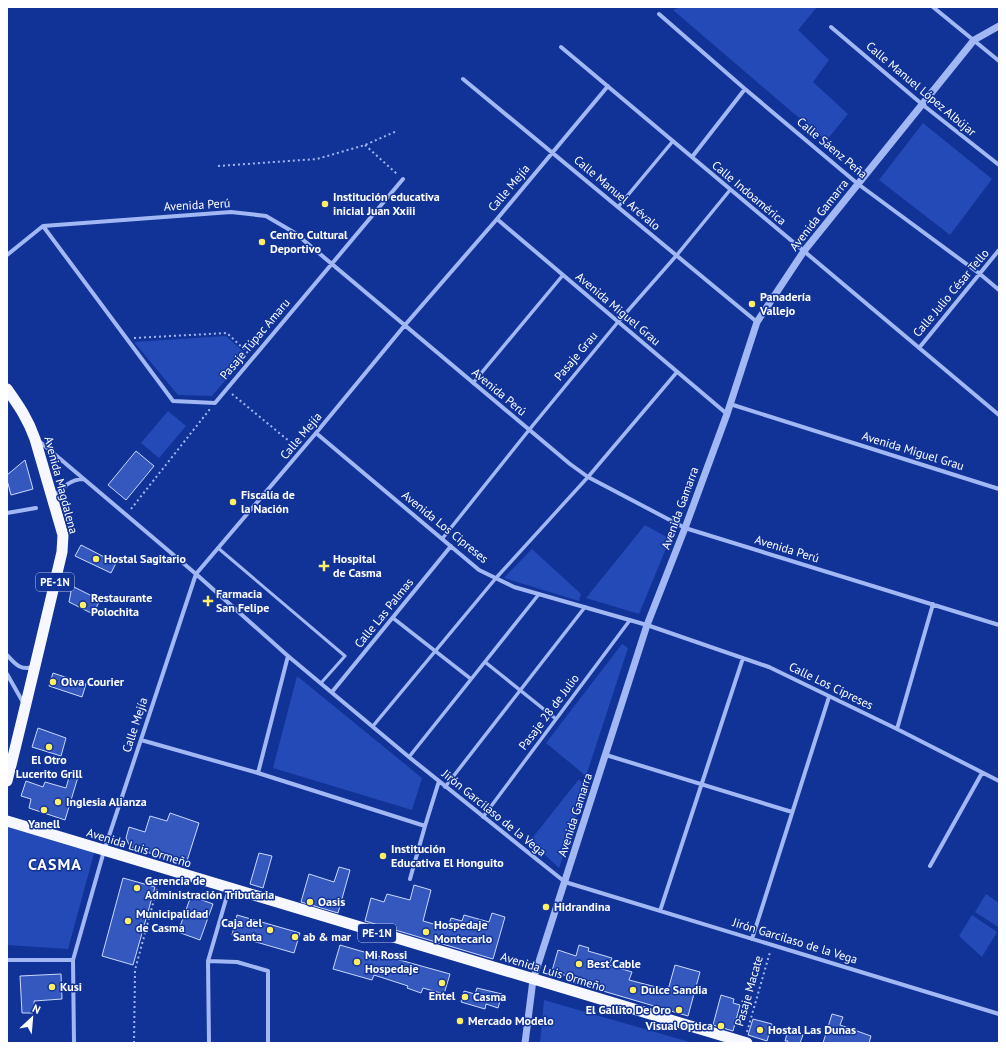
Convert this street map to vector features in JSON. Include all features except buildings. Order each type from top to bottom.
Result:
[{"type":"highway","name":"Avenida Magdalena","points":[[7,781],[26,708],[34,666],[62,552],[63,535],[35,439],[25,415],[8,394]]},
{"type":"highway","name":"Avenida Luis Ormeño","points":[[7,821],[745,1043]]},
{"type":"street","points":[[933,7],[999,60]]},
{"type":"street","name":"Calle Sáenz Peña","points":[[659,14],[858,184],[980,274],[999,290]]},
{"type":"street","name":"Avenida Gamarra","points":[[525,1043],[533,980],[648,625],[727,414],[757,322],[804,251],[974,40],[999,26]]},
{"type":"street","name":"Calle Manuel López Albújar","points":[[831,27],[923,105],[999,165]]},
{"type":"street","name":"Calle Indoamérica","points":[[561,47],[999,415]]},
{"type":"street","name":"Calle Manuel Arévalo","points":[[463,79],[757,322]]},
{"type":"street","name":"Calle Mejía","points":[[74,1043],[73,960],[104,851],[196,574],[608,86]]},
{"type":"street","points":[[692,157],[745,89]]},
{"type":"street","points":[[618,207],[673,141]]},
{"type":"street","name":"Pasaje Túpac Amaru","points":[[215,403],[403,179]]},
{"type":"street","name":"Pasaje Grau","points":[[442,539],[618,322],[676,256],[730,190]]},
{"type":"street","name":"Avenida Perú","points":[[43,226],[231,212],[266,216],[295,233],[529,430],[588,477],[685,528],[999,625]]},
{"type":"street","name":"Avenida Miguel Grau","points":[[497,219],[727,414]]},
{"type":"street","points":[[7,255],[43,226],[173,402],[215,403]]},
{"type":"street","name":"Calle Julio César Tello","points":[[919,348],[999,250]]},
{"type":"street","points":[[473,383],[563,275]]},
{"type":"street","points":[[373,726],[496,578],[588,477],[677,372]]},
{"type":"street","name":"Avenida Miguel Grau","points":[[730,404],[999,488]]},
{"type":"street","name":"Avenida Los Cipreses","points":[[316,433],[479,570],[514,587],[648,625]]},
{"type":"street","name":"Jirón Garcilaso de la Vega","points":[[35,439],[196,574],[288,656],[445,787],[565,882],[999,1014]]},
{"type":"street","points":[[52,499],[68,483],[73,480],[84,479]]},
{"type":"street","points":[[7,513],[36,508]]},
{"type":"street","name":"Calle Las Palmas","points":[[332,692],[451,546]]},
{"type":"street","points":[[409,757],[539,594]]},
{"type":"street","points":[[897,729],[933,604]]},
{"type":"street","points":[[445,787],[585,607]]},
{"type":"street","points":[[393,618],[472,679]]},
{"type":"street","name":"Pasaje 28 de Julio","points":[[483,817],[630,620]]},
{"type":"street","name":"Calle Los Cipreses","points":[[648,625],[768,667],[897,729],[999,781]]},
{"type":"street","points":[[7,655],[15,664],[22,668],[28,669],[34,666]]},
{"type":"street","points":[[258,772],[288,656]]},
{"type":"street","points":[[660,911],[743,658]]},
{"type":"street","points":[[485,662],[556,719]]},
{"type":"street","points":[[7,674],[26,708]]},
{"type":"street","points":[[752,939],[829,697]]},
{"type":"street","points":[[141,740],[258,772],[425,826]]},
{"type":"street","points":[[606,755],[792,812]]},
{"type":"street","points":[[930,866],[982,773]]},
{"type":"street","points":[[410,879],[439,781]]},
{"type":"street","points":[[209,1043],[208,961],[230,888]]},
{"type":"street","points":[[7,960],[73,960]]},
{"type":"street","points":[[208,961],[237,962],[268,971],[268,1043]]},
{"type":"lane","points":[[218,548],[345,656],[322,683]]},
{"type":"path","points":[[218,166],[317,159],[365,145],[397,131]]},
{"type":"path","points":[[365,145],[403,179]]},
{"type":"path","points":[[126,338],[227,333],[253,358]]},
{"type":"path","points":[[227,389],[301,451]]},
{"type":"path","points":[[127,515],[215,403]]},
{"type":"path","points":[[134,1043],[135,970],[158,885]]},
{"type":"path","name":"Pasaje Macate","points":[[745,1043],[772,945]]},
{"type":"shaded area","points":[[680,7],[817,7],[798,30],[829,60],[813,82],[848,114],[826,141],[673,10]]},
{"type":"shaded area","points":[[923,123],[992,179],[950,235],[879,180]]},
{"type":"shaded area","points":[[226,336],[247,355],[212,396],[178,395],[134,342]]},
{"type":"shaded area","points":[[168,411],[186,426],[159,458],[141,443]]},
{"type":"shaded area","points":[[645,525],[670,539],[639,614],[586,598]]},
{"type":"shaded area","points":[[532,549],[581,594],[579,601],[504,578]]},
{"type":"shaded area","points":[[622,644],[628,648],[586,776],[546,743]]},
{"type":"shaded area","points":[[297,676],[422,778],[412,810],[273,768]]},
{"type":"shaded area","points":[[579,779],[586,788],[559,868],[530,841]]},
{"type":"shaded area","points":[[8,825],[95,850],[68,949],[7,945]]},
{"type":"shaded area","points":[[986,894],[999,903],[998,927],[975,912]]},
{"type":"shaded area","points":[[972,915],[997,932],[982,957],[959,936]]},
{"type":"shaded area","points":[[544,1000],[693,1043],[540,1043]]},
{"type":"place","name":"Institución educativa inicial Juan Xxiii","points":[[325,204]]},
{"type":"place","name":"Centro Cultural Deportivo","points":[[262,242]]},
{"type":"place","name":"Panadería Vallejo","points":[[752,304]]},
{"type":"place","name":"Fiscalía de la Nación","points":[[233,502]]},
{"type":"place","name":"Hostal Sagitario","points":[[96,559]]},
{"type":"place","name":"Hospital de Casma","points":[[324,566]]},
{"type":"place","name":"Farmacia San Felipe","points":[[208,601]]},
{"type":"place","name":"Restaurante Polochita","points":[[83,605]]},
{"type":"place","name":"Olva Courier","points":[[53,682]]},
{"type":"place","name":"El Otro Lucerito Grill","points":[[49,747]]},
{"type":"place","name":"Inglesia Alianza","points":[[58,802]]},
{"type":"place","name":"Yanell","points":[[44,810]]},
{"type":"place","name":"Institución Educativa El Honguito","points":[[383,856]]},
{"type":"place","name":"Gerencia de Administración Tributaria","points":[[137,888]]},
{"type":"place","name":"Oasis","points":[[310,902]]},
{"type":"place","name":"Hidrandina","points":[[546,907]]},
{"type":"place","name":"Municipalidad de Casma","points":[[128,921]]},
{"type":"place","name":"Caja del Santa","points":[[270,930]]},
{"type":"place","name":"Hospedaje Montecarlo","points":[[426,932]]},
{"type":"place","name":"ab & mar","points":[[295,937]]},
{"type":"place","name":"Mi Rossi Hospedaje","points":[[357,962]]},
{"type":"place","name":"Best Cable","points":[[579,964]]},
{"type":"place","name":"Entel","points":[[442,983]]},
{"type":"place","name":"Kusi","points":[[52,987]]},
{"type":"place","name":"Dulce Sandia","points":[[633,990]]},
{"type":"place","name":"Casma","points":[[465,997]]},
{"type":"place","name":"El Gallito De Oro","points":[[679,1010]]},
{"type":"place","name":"Mercado Modelo","points":[[460,1021]]},
{"type":"place","name":"Visual Optica","points":[[721,1026]]},
{"type":"place","name":"Hostal Las Dunas","points":[[760,1030]]},
{"type":"district","name":"CASMA","points":[[55,864]]}]
